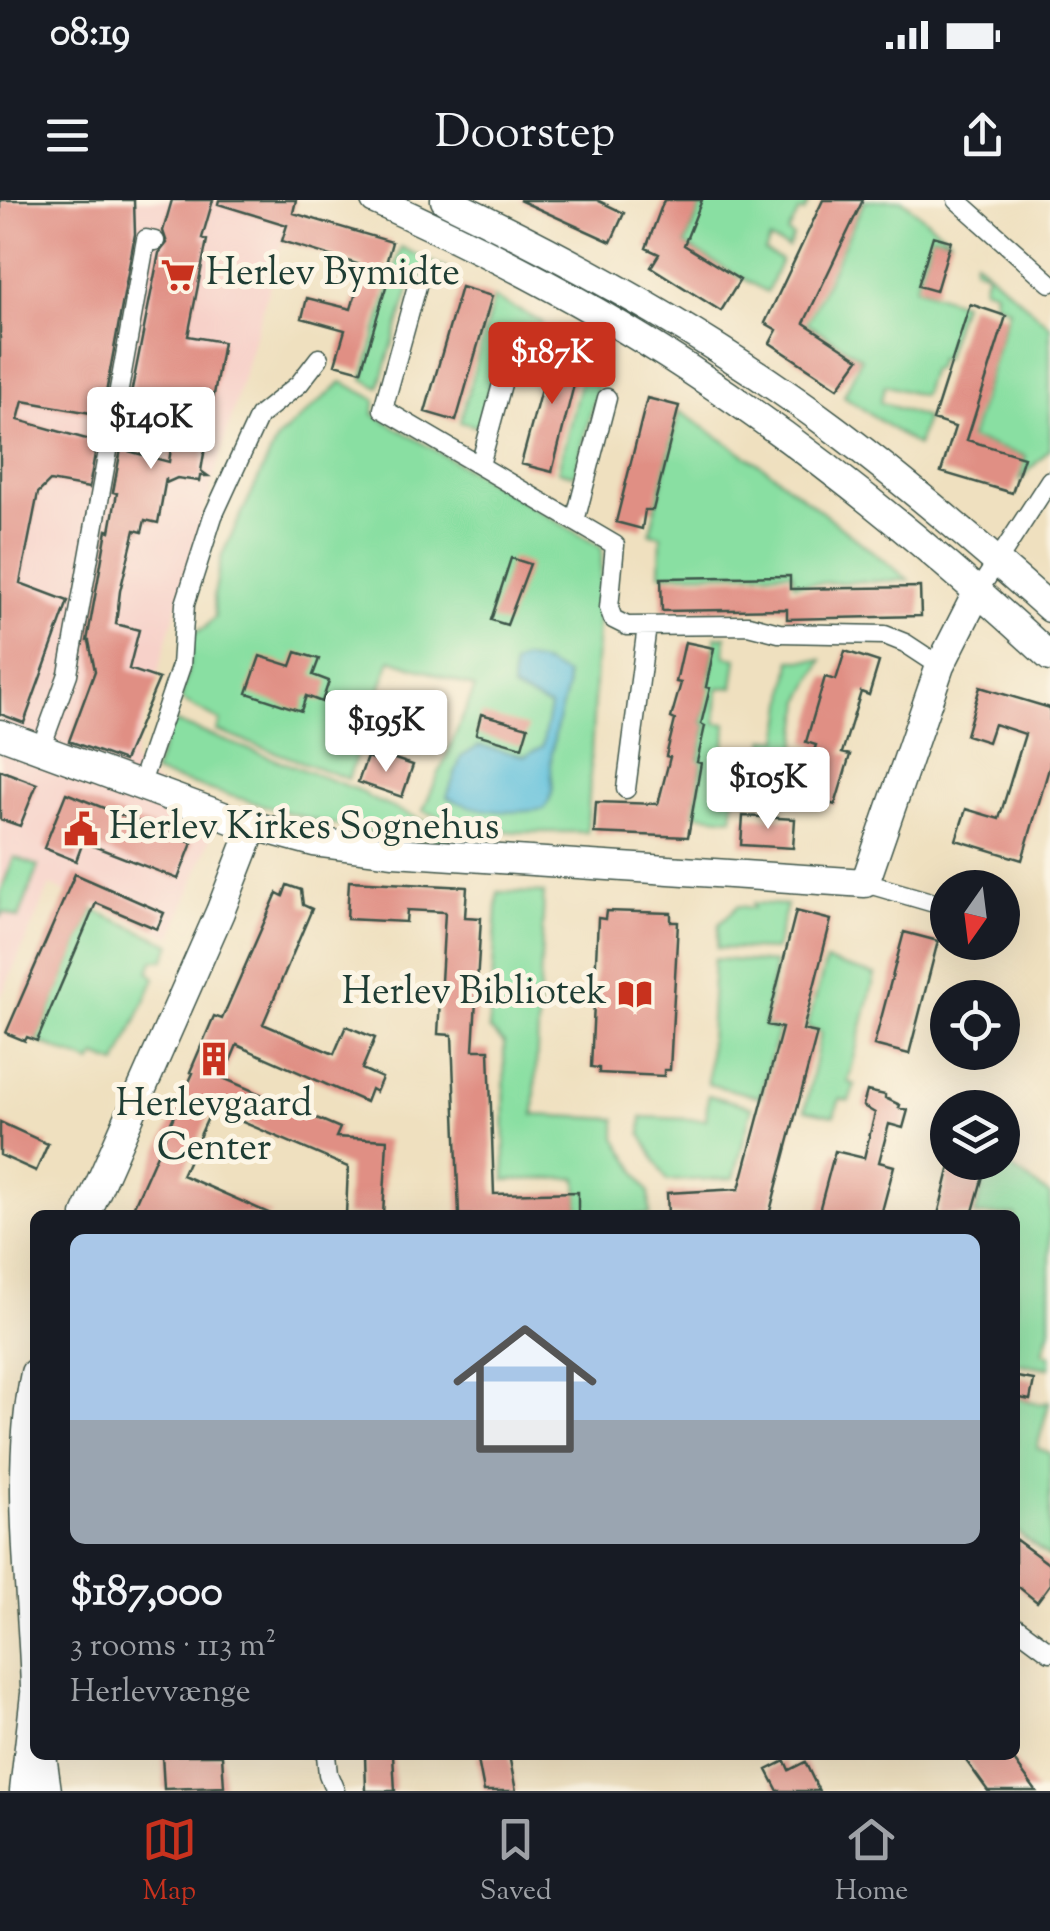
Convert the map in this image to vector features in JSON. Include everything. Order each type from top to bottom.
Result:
[{"type":"street","points":[[376,200],[557,291],[688,368],[807,452],[978,591],[1050,657]]},
{"type":"street","points":[[444,200],[574,265],[710,345],[832,428],[1050,608]]},
{"type":"street","points":[[957,200],[1050,283]]},
{"type":"street","points":[[46,734],[68,674],[150,240]]},
{"type":"street","points":[[417,286],[383,409],[615,545],[609,608],[613,619],[627,626],[748,625],[779,633],[885,635],[940,666]]},
{"type":"street","points":[[480,465],[510,350]]},
{"type":"street","points":[[140,786],[181,666],[186,604],[213,516],[259,416],[299,384],[320,358]]},
{"type":"street","points":[[575,521],[606,398]]},
{"type":"street","points":[[865,883],[940,666],[978,591],[1050,480]]},
{"type":"street","points":[[626,789],[646,626]]},
{"type":"street","points":[[0,734],[254,827],[314,842],[394,852],[865,883],[930,903]]},
{"type":"street","points":[[88,1210],[254,827]]},
{"type":"street","points":[[30,1407],[24,1484],[30,1597]]},
{"type":"street","points":[[1020,1630],[1050,1652]]},
{"type":"street","points":[[327,1760],[335,1791]]},
{"type":"shaded area","points":[[0,200],[294,200],[132,762],[212,835],[172,937],[50,886],[0,999]]},
{"type":"green space","points":[[704,200],[810,200],[804,213],[799,211],[788,233],[793,237],[788,248],[770,240],[765,252],[781,260],[767,292],[685,245]]},
{"type":"green space","points":[[865,200],[902,200],[951,240],[932,235],[915,287],[962,303],[944,359],[939,358],[935,369],[931,369],[922,396],[885,385],[880,402],[926,418],[917,446],[844,396],[861,358],[807,323]]},
{"type":"green space","points":[[401,247],[446,269],[439,288],[421,283],[423,273],[415,271],[379,388],[363,379]]},
{"type":"green space","points":[[975,260],[1050,326],[1050,449],[1020,480],[1026,456],[970,439],[1009,309],[994,302],[995,291],[983,287],[987,272],[974,267]]},
{"type":"green space","points":[[494,298],[542,322],[533,353],[500,344],[479,427],[460,422]]},
{"type":"green space","points":[[589,347],[605,356],[575,475],[558,471]]},
{"type":"green space","points":[[342,382],[376,400],[373,414],[602,548],[587,832],[516,832],[472,827],[423,811],[475,688],[391,659],[348,779],[217,731],[221,721],[181,700],[191,655],[191,634],[205,628],[215,617],[214,595],[222,555],[278,438]]},
{"type":"green space","points":[[679,411],[768,470],[909,580],[794,584],[792,572],[660,574],[661,535],[650,533]]},
{"type":"green space","points":[[726,636],[725,656],[737,658],[733,687],[718,688],[716,723],[726,724],[724,762],[763,765],[766,739],[780,740],[791,660],[822,660],[802,700],[793,775],[788,779],[737,774],[732,818],[695,814],[716,637]]},
{"type":"green space","points":[[172,721],[358,790],[449,831],[449,842],[317,821],[153,773]]},
{"type":"green space","points":[[14,857],[38,866],[19,918],[4,912],[1,918],[0,894]]},
{"type":"green space","points":[[498,892],[544,893],[534,1115],[616,1119],[616,1138],[649,1193],[650,1210],[579,1210],[577,1178],[505,1180],[504,1043],[489,1029]]},
{"type":"green space","points":[[753,903],[787,905],[775,950],[717,948],[719,924],[738,906],[754,908]]},
{"type":"green space","points":[[93,910],[171,944],[164,960],[153,960],[149,972],[155,978],[117,1064],[96,1056],[91,1063],[37,1041]]},
{"type":"green space","points":[[714,959],[775,963],[764,1026],[778,1030],[760,1097],[708,1084]]},
{"type":"green space","points":[[826,961],[875,975],[848,1082],[855,1085],[849,1101],[840,1099],[834,1116],[805,1110],[821,1032],[807,1027]]},
{"type":"green space","points":[[708,1095],[752,1107],[734,1178],[667,1181],[641,1134],[642,1117],[706,1120]]},
{"type":"green space","points":[[1020,1174],[1050,1195],[1050,1328],[1043,1353],[1050,1355],[1050,1368],[1020,1364],[1020,1210],[976,1210],[984,1180],[1020,1180]]},
{"type":"green space","points":[[1020,1398],[1049,1402],[1037,1448],[1050,1453],[1050,1558],[1020,1534]]},
{"type":"water","points":[[523,659],[566,675],[567,688],[552,753],[553,790],[549,801],[544,809],[507,812],[470,806],[447,797],[461,757],[479,746],[525,756],[542,747],[550,707],[512,689],[513,665]]},
{"type":"building","points":[[0,200],[134,200],[135,234],[102,415],[23,401],[18,420],[97,442],[89,488],[50,481],[38,493],[20,583],[68,601],[24,723],[0,714]]},
{"type":"building","points":[[172,200],[213,200],[202,238],[207,240],[188,336],[223,342],[201,471],[208,476],[200,476],[199,481],[177,478],[166,483],[166,478],[158,523],[145,520],[142,532],[135,530],[120,591],[116,624],[139,630],[129,669],[159,679],[124,761],[69,741],[95,671],[87,641],[117,493],[113,492],[121,449],[169,462],[174,428],[126,419],[159,253],[167,243],[163,231]]},
{"type":"building","points":[[219,200],[296,200],[293,213],[392,242],[382,278],[388,280],[361,371],[335,364],[345,330],[302,318],[307,298],[351,309],[364,266],[282,241],[287,225],[218,204]]},
{"type":"building","points":[[519,200],[597,200],[624,213],[611,242]]},
{"type":"building","points":[[664,200],[702,200],[684,245],[740,280],[721,311],[651,267],[659,254],[646,248]]},
{"type":"building","points":[[823,200],[863,200],[804,323],[859,359],[838,388],[770,343],[777,330],[765,323]]},
{"type":"building","points":[[933,236],[951,241],[936,291],[918,286]]},
{"type":"building","points":[[461,287],[492,296],[456,421],[425,412]]},
{"type":"building","points":[[970,304],[1006,316],[967,440],[1024,457],[1012,493],[941,472],[955,427],[933,420]]},
{"type":"building","points":[[554,341],[583,349],[552,472],[521,464]]},
{"type":"building","points":[[647,398],[679,406],[653,510],[645,510],[642,529],[616,522]]},
{"type":"building","points":[[511,558],[530,564],[507,625],[491,620]]},
{"type":"building","points":[[790,576],[790,589],[920,587],[921,616],[787,619],[787,609],[662,611],[661,578]]},
{"type":"building","points":[[685,642],[714,648],[688,837],[594,833],[596,802],[658,804],[670,757],[666,756]]},
{"type":"building","points":[[845,651],[879,662],[869,695],[861,692],[842,753],[850,755],[835,805],[800,794],[816,745],[806,742],[825,677],[836,680]]},
{"type":"building","points":[[296,652],[319,659],[313,675],[329,681],[322,702],[306,696],[301,711],[247,693],[260,656],[291,666]]},
{"type":"building","points":[[980,687],[1050,708],[1050,765],[1022,860],[956,840],[966,809],[999,819],[1025,734],[994,724],[988,742],[966,735]]},
{"type":"building","points":[[481,714],[528,727],[522,747],[476,734]]},
{"type":"building","points":[[383,755],[413,765],[402,797],[358,782],[367,757],[382,762]]},
{"type":"building","points":[[0,770],[37,784],[20,826],[0,819]]},
{"type":"building","points":[[66,793],[192,843],[178,879],[83,842],[76,861],[44,848]]},
{"type":"building","points":[[743,816],[795,819],[793,848],[741,845]]},
{"type":"building","points":[[75,874],[164,913],[157,929],[96,903],[37,1041],[27,1037],[25,1041],[6,1033]]},
{"type":"building","points":[[349,881],[467,887],[465,917],[481,918],[473,1050],[489,1050],[494,1194],[578,1192],[578,1210],[459,1210],[452,1035],[438,1034],[445,912],[407,910],[406,922],[347,919]]},
{"type":"building","points":[[287,885],[301,890],[303,905],[312,909],[263,1024],[334,1054],[346,1026],[375,1038],[362,1069],[382,1078],[376,1092],[371,1089],[366,1102],[237,1045],[223,1078],[340,1128],[336,1137],[387,1140],[383,1210],[346,1210],[348,1167],[212,1109],[182,1175],[262,1210],[132,1210],[214,1016],[222,1019],[277,893],[283,896]]},
{"type":"building","name":"Herlev Bibliotek","points":[[606,911],[671,913],[671,922],[678,922],[670,1070],[664,1070],[664,1076],[599,1073],[599,1068],[591,1067],[598,918],[605,919]]},
{"type":"building","points":[[796,911],[831,920],[803,1030],[817,1033],[770,1210],[668,1210],[667,1193],[739,1189],[782,1028],[767,1025]]},
{"type":"building","points":[[904,932],[930,939],[930,960],[933,960],[909,1054],[874,1045]]},
{"type":"building","points":[[867,1091],[885,1095],[899,1108],[908,1110],[903,1128],[889,1124],[879,1162],[894,1166],[882,1210],[819,1210],[835,1151],[864,1158],[875,1113],[863,1106]]},
{"type":"building","points":[[0,1122],[48,1144],[36,1171],[0,1155]]},
{"type":"building","points":[[947,1180],[982,1180],[973,1210],[939,1210]]},
{"type":"building","points":[[1020,1378],[1034,1380],[1030,1400],[1020,1398]]},
{"type":"building","points":[[1020,1543],[1050,1565],[1050,1584],[1037,1602],[1020,1588]]},
{"type":"building","points":[[162,1760],[222,1760],[224,1787],[164,1789]]},
{"type":"building","points":[[365,1760],[393,1760],[395,1791],[366,1791]]},
{"type":"building","points":[[478,1760],[510,1760],[516,1791],[484,1791]]},
{"type":"building","points":[[966,1760],[1014,1760],[1036,1791],[988,1791]]},
{"type":"building","points":[[785,1761],[789,1770],[805,1762],[819,1791],[778,1791],[767,1770]]},
{"type":"place","name":"Herlev Bymidte","points":[[178,275]]},
{"type":"place","name":"Herlev Kirkes Sognehus","points":[[81,829]]},
{"type":"place","name":"Herlev Bibliotek","points":[[635,994]]},
{"type":"place","name":"Herlevgaard Center","points":[[214,1059]]}]
